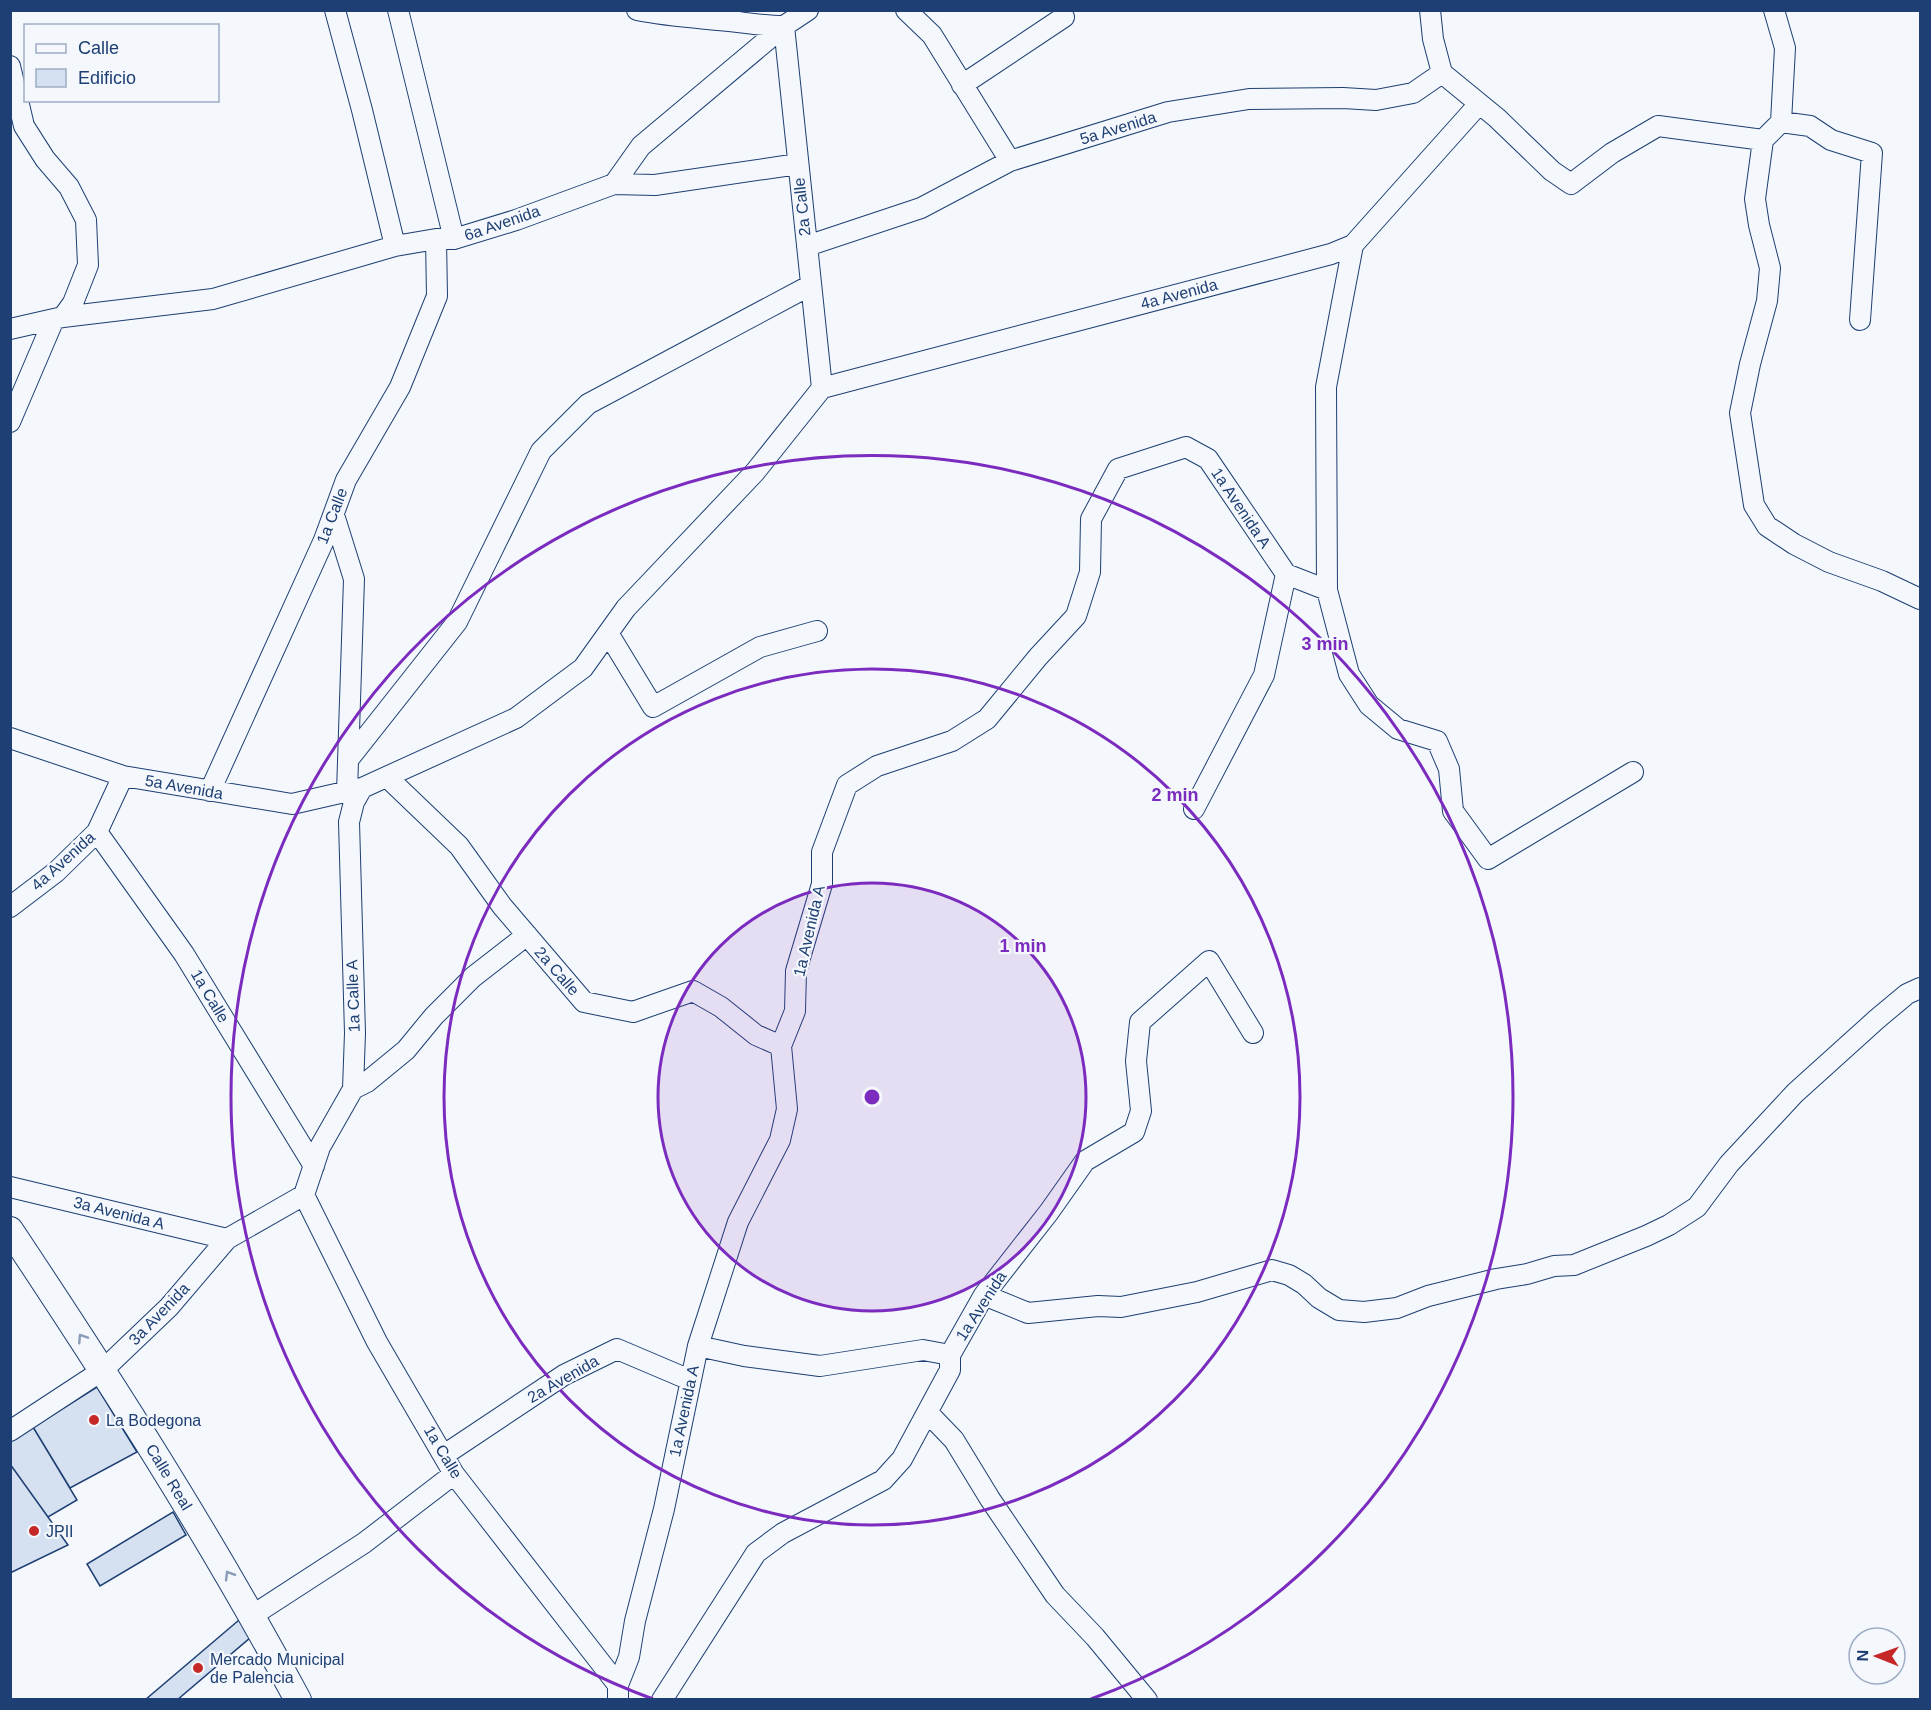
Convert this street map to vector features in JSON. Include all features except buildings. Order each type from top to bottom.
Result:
[{"type":"main road","name":"Calle Real","points":[[10,1230],[103,1370],[253,1615],[298,1700]]},
{"type":"street","points":[[335,10],[395,246]]},
{"type":"street","name":"1a Calle","points":[[210,791],[334,515],[346,480],[400,387],[437,296],[445,239],[398,10]]},
{"type":"street","points":[[637,10],[762,26],[784,26]]},
{"type":"street","points":[[614,184],[641,146],[784,26],[808,10]]},
{"type":"street","points":[[906,10],[932,35],[1010,161]]},
{"type":"street","points":[[1430,10],[1433,39],[1442,73],[1497,118],[1551,171],[1571,184],[1612,153],[1658,126],[1763,140]]},
{"type":"street","points":[[1774,10],[1785,48],[1781,122],[1763,140],[1755,199],[1770,268],[1767,301],[1754,345],[1740,412],[1754,505],[1767,526],[1794,544],[1829,562],[1881,581],[1920,599]]},
{"type":"street","points":[[962,85],[1064,17]]},
{"type":"street","name":"2a Calle","points":[[784,26],[822,388]]},
{"type":"street","points":[[10,66],[24,126],[45,159],[69,187],[86,220],[88,265],[72,303],[58,318],[10,422]]},
{"type":"street","name":"5a Avenida","points":[[807,246],[921,208],[1010,161],[1168,112],[1249,99],[1376,100],[1413,93],[1442,73]]},
{"type":"street","name":"4a Avenida","points":[[822,388],[1331,254],[1353,244],[1479,104]]},
{"type":"street","points":[[1781,122],[1810,126],[1831,140],[1872,153],[1860,320]]},
{"type":"street","points":[[614,184],[655,185],[798,164]]},
{"type":"street","name":"6a Avenida","points":[[10,328],[58,318],[213,299],[395,246],[445,239],[516,220],[614,184]]},
{"type":"street","points":[[1353,244],[1326,387],[1327,590],[1349,674],[1370,705],[1398,729],[1437,741],[1449,769],[1452,811],[1488,859],[1633,772]]},
{"type":"street","points":[[348,760],[457,622],[541,452],[572,420],[588,404],[811,285]]},
{"type":"street","name":"5a Avenida","points":[[10,738],[123,776],[292,804],[355,790],[387,777],[516,718],[583,668],[626,608],[755,472],[822,388]]},
{"type":"street","name":"1a Avenida A","points":[[618,1692],[664,1509],[698,1347],[738,1222],[780,1140],[787,1109],[781,1046],[795,1011],[796,971],[822,884],[822,852],[847,785],[877,766],[952,741],[987,719],[1038,657],[1076,616],[1090,572],[1091,519],[1118,469],[1186,447],[1208,459],[1286,574]]},
{"type":"street","name":"1a Calle A","points":[[304,1195],[320,1147],[353,1089],[355,1033],[349,822],[355,790],[348,760],[354,579],[334,515]]},
{"type":"street","points":[[1194,809],[1263,675],[1286,574],[1327,590]]},
{"type":"street","points":[[608,633],[653,707],[760,647],[817,631]]},
{"type":"street","name":"4a Avenida","points":[[10,907],[56,872],[97,832],[123,776]]},
{"type":"street","name":"2a Calle","points":[[387,777],[459,846],[502,906],[584,1002],[633,1012],[693,991],[721,1007],[756,1035],[781,1046]]},
{"type":"street","name":"1a Calle","points":[[97,832],[184,954],[314,1166]]},
{"type":"street","points":[[353,1089],[367,1082],[405,1050],[434,1016],[473,977],[527,935]]},
{"type":"street","name":"1a Avenida","points":[[662,1700],[756,1552],[783,1533],[883,1480],[902,1460],[950,1370],[950,1355],[984,1295],[1050,1212],[1085,1161],[1134,1132],[1141,1111],[1136,1061],[1140,1022],[1209,961],[1253,1033]]},
{"type":"street","points":[[984,1295],[1028,1313],[1098,1306],[1121,1307],[1197,1292],[1272,1270],[1288,1275],[1304,1284],[1338,1310],[1365,1312],[1397,1308],[1428,1296],[1496,1279],[1527,1274],[1554,1266],[1574,1265],[1646,1236],[1669,1225],[1697,1207],[1729,1164],[1795,1093],[1877,1019],[1907,994],[1920,988]]},
{"type":"street","name":"3a Avenida A","points":[[10,1187],[227,1239]]},
{"type":"street","name":"1a Calle","points":[[304,1195],[377,1342],[454,1473],[618,1692]]},
{"type":"street","name":"3a Avenida","points":[[10,1431],[103,1370],[169,1307],[227,1239],[304,1195]]},
{"type":"street","points":[[698,1347],[744,1356],[820,1366],[923,1350],[950,1355]]},
{"type":"street","name":"2a Avenida","points":[[444,1455],[564,1375],[617,1349],[690,1380]]},
{"type":"street","points":[[928,1413],[954,1440],[990,1499],[1055,1595],[1095,1637],[1147,1700]]},
{"type":"street","points":[[253,1615],[364,1543],[454,1473]]},
{"type":"place","name":"La Bodegona","points":[[94,1420]]},
{"type":"place","name":"JPII","points":[[34,1531]]},
{"type":"place","name":"Mercado Municipal de Palencia","points":[[198,1668]]}]
